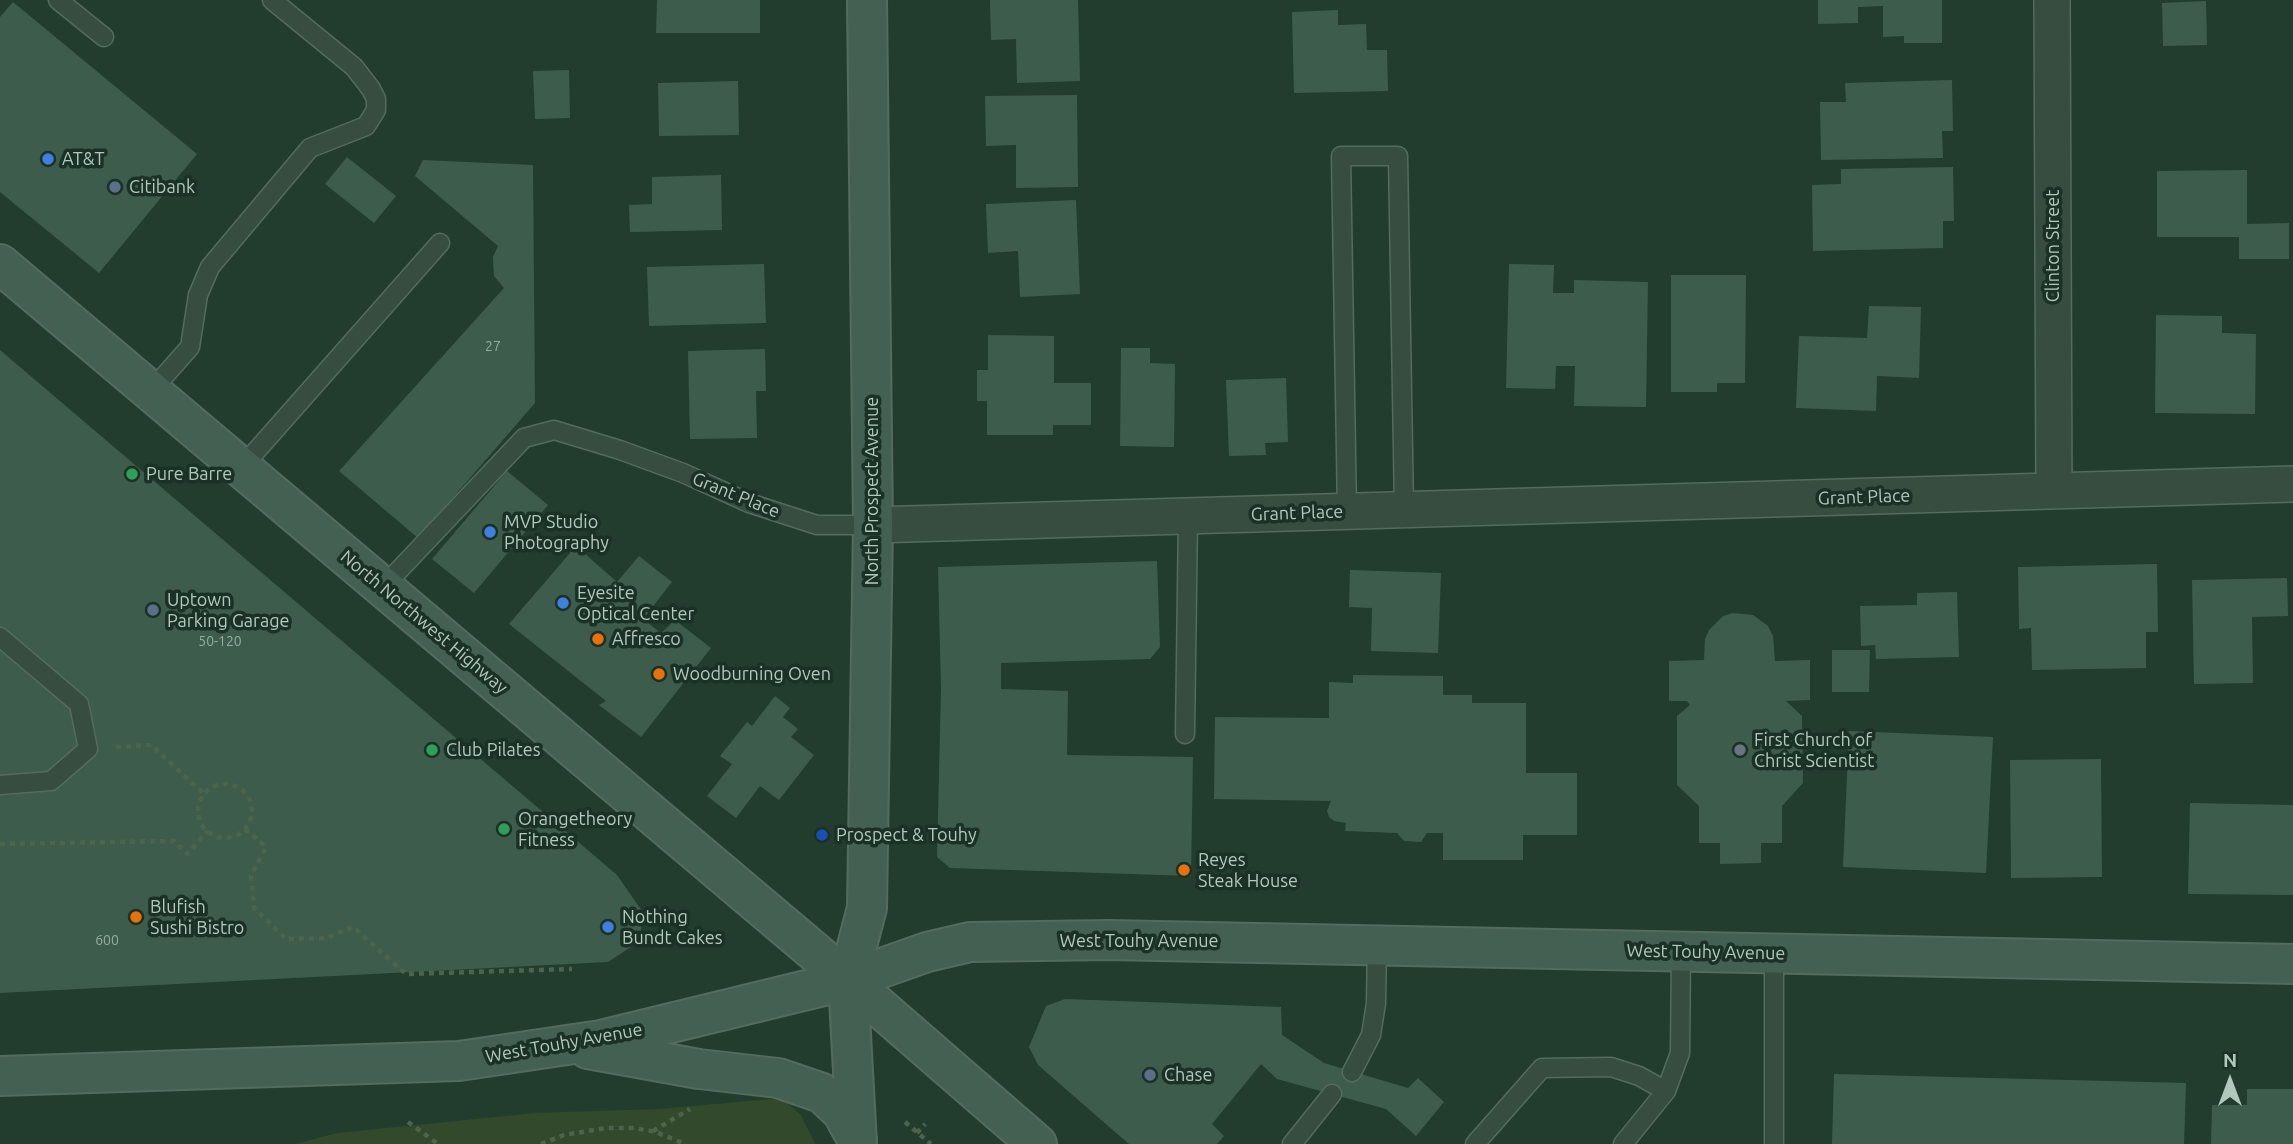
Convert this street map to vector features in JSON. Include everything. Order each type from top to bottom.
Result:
[{"type":"main road","name":"North Prospect Avenue","points":[[857,1142],[848,980],[867,908],[873,525],[867,0]]},
{"type":"main road","name":"North Northwest Highway","points":[[0,264],[848,980],[1037,1144]]},
{"type":"main road","name":"West Touhy Avenue","points":[[0,1076],[459,1060],[601,1040],[848,980],[926,952],[970,942],[1109,940],[2293,964]]},
{"type":"main road","points":[[565,1045],[699,1069],[778,1078],[822,1093],[842,1112],[857,1142]]},
{"type":"street","name":"Clinton Street","points":[[2052,0],[2054,491]]},
{"type":"street","name":"Grant Place","points":[[873,525],[2293,484]]},
{"type":"lane","points":[[58,0],[104,37]]},
{"type":"lane","points":[[151,391],[190,347],[198,295],[210,267],[310,148],[366,126],[376,110],[376,99],[371,89],[354,67],[272,0]]},
{"type":"lane","points":[[1347,512],[1341,156],[1398,156],[1404,510]]},
{"type":"lane","points":[[242,467],[440,243]]},
{"type":"lane","name":"Grant Place","points":[[383,587],[524,438],[554,430],[633,454],[749,503],[817,525],[873,525]]},
{"type":"lane","points":[[1185,734],[1188,516]]},
{"type":"lane","points":[[0,637],[79,704],[89,749],[51,781],[0,785]]},
{"type":"lane","points":[[1352,1072],[1371,1035],[1376,1003],[1377,945]]},
{"type":"lane","points":[[1623,1144],[1666,1091],[1680,1053],[1681,951]]},
{"type":"lane","points":[[1774,954],[1774,1144]]},
{"type":"lane","points":[[1475,1144],[1542,1068],[1611,1067],[1639,1076],[1666,1091]]},
{"type":"lane","points":[[1292,1144],[1332,1094]]},
{"type":"path","points":[[151,745],[204,794]]},
{"type":"path","points":[[220,785],[238,788],[250,802],[252,812],[245,829],[231,837],[222,838],[207,831],[198,818],[200,801],[204,794],[220,785]]},
{"type":"path","points":[[245,829],[266,847],[251,876],[254,908],[286,939],[326,938],[354,927],[406,974],[572,969]]},
{"type":"path","points":[[0,844],[174,841],[188,854],[207,831]]},
{"type":"path","points":[[652,1132],[696,1104]]},
{"type":"path","points":[[408,1122],[438,1144]]},
{"type":"path","points":[[905,1122],[931,1144]]},
{"type":"path","points":[[917,1133],[925,1124]]},
{"type":"path","points":[[541,1144],[564,1135],[606,1128],[634,1128],[685,1144]]},
{"type":"green space","points":[[772,1099],[787,1103],[801,1115],[815,1144],[295,1144],[337,1133],[535,1113],[659,1109]]},
{"type":"building","points":[[657,0],[760,0],[760,33],[656,33]]},
{"type":"building","points":[[990,0],[1078,0],[1080,81],[1017,83],[1016,39],[991,40]]},
{"type":"building","points":[[1818,0],[1942,0],[1942,43],[1904,43],[1904,36],[1883,37],[1883,6],[1858,7],[1858,23],[1818,24]]},
{"type":"building","points":[[2206,1],[2207,45],[2163,46],[2162,3]]},
{"type":"building","points":[[13,2],[197,154],[99,273],[0,192],[0,17]]},
{"type":"building","points":[[1338,10],[1338,25],[1366,24],[1367,50],[1387,50],[1388,91],[1294,93],[1292,12]]},
{"type":"building","points":[[569,70],[570,118],[535,119],[533,71]]},
{"type":"building","points":[[1952,80],[1953,131],[1942,131],[1943,158],[1821,160],[1820,102],[1846,102],[1845,83]]},
{"type":"building","points":[[738,81],[739,135],[659,136],[658,83]]},
{"type":"building","points":[[1077,95],[1078,187],[1016,188],[1016,145],[986,146],[985,96]]},
{"type":"building","points":[[347,157],[396,196],[374,223],[325,184]]},
{"type":"building","points":[[423,160],[533,165],[535,403],[418,538],[339,471],[504,288],[494,276],[493,257],[498,246],[415,176]]},
{"type":"building","points":[[1953,167],[1954,221],[1943,221],[1943,248],[1813,251],[1812,185],[1841,184],[1841,169]]},
{"type":"building","points":[[2247,170],[2247,224],[2289,223],[2289,259],[2239,259],[2239,237],[2157,237],[2157,171]]},
{"type":"building","points":[[721,175],[722,230],[630,232],[629,205],[652,204],[652,177]]},
{"type":"building","points":[[1076,200],[1080,294],[1020,297],[1018,251],[988,253],[986,204]]},
{"type":"building","points":[[764,264],[766,323],[649,326],[647,267]]},
{"type":"building","points":[[1509,264],[1554,265],[1553,293],[1574,293],[1574,280],[1648,282],[1646,407],[1574,406],[1575,366],[1556,366],[1555,389],[1506,388]]},
{"type":"building","points":[[1671,275],[1746,275],[1745,383],[1717,383],[1717,392],[1671,392]]},
{"type":"building","points":[[1869,306],[1921,307],[1919,378],[1877,376],[1876,411],[1796,408],[1799,336],[1867,338]]},
{"type":"building","points":[[2156,315],[2222,316],[2222,333],[2256,334],[2255,414],[2155,413]]},
{"type":"building","points":[[988,335],[1054,336],[1054,383],[1091,383],[1091,425],[1053,425],[1053,435],[987,435],[987,401],[977,401],[977,370],[988,370]]},
{"type":"building","points":[[1121,348],[1150,348],[1150,363],[1175,364],[1174,447],[1120,446]]},
{"type":"building","points":[[765,349],[766,391],[756,391],[757,438],[690,439],[688,351]]},
{"type":"building","name":"Uptown Parking Garage","points":[[0,350],[617,875],[642,911],[641,931],[634,945],[608,962],[0,993]]},
{"type":"building","points":[[1286,378],[1288,442],[1265,443],[1266,455],[1229,456],[1226,380]]},
{"type":"building","name":"MVP Studio Photography","points":[[507,471],[548,505],[474,593],[432,559]]},
{"type":"building","points":[[576,546],[617,582],[639,556],[672,582],[643,619],[661,633],[675,620],[711,648],[641,737],[599,705],[606,701],[509,624]]},
{"type":"building","points":[[1157,561],[1160,647],[1150,659],[1001,663],[1001,689],[1068,691],[1067,755],[1193,757],[1191,876],[950,868],[937,857],[941,689],[938,567]]},
{"type":"building","points":[[2157,564],[2158,632],[2146,632],[2146,668],[2032,670],[2031,628],[2019,629],[2018,567]]},
{"type":"building","points":[[1350,570],[1441,573],[1438,653],[1371,651],[1372,608],[1349,607]]},
{"type":"building","points":[[2287,578],[2288,616],[2252,617],[2253,683],[2194,684],[2192,580]]},
{"type":"building","points":[[1957,592],[1959,657],[1876,659],[1875,645],[1861,646],[1860,606],[1917,605],[1917,593]]},
{"type":"building","name":"First Church of Christ Scientist","points":[[1733,613],[1753,615],[1768,626],[1773,636],[1775,661],[1810,660],[1810,700],[1786,701],[1802,716],[1803,783],[1782,806],[1782,843],[1761,843],[1761,863],[1720,864],[1720,843],[1699,843],[1699,806],[1677,785],[1677,716],[1690,705],[1687,701],[1669,701],[1669,661],[1704,660],[1705,639],[1709,630],[1723,616]]},
{"type":"building","points":[[1832,650],[1870,650],[1869,692],[1832,692]]},
{"type":"building","points":[[1353,675],[1443,676],[1443,695],[1472,695],[1472,703],[1526,703],[1526,773],[1577,773],[1577,835],[1523,835],[1523,860],[1443,860],[1443,833],[1427,833],[1421,842],[1404,841],[1397,833],[1345,831],[1346,823],[1334,821],[1329,817],[1327,811],[1331,801],[1214,799],[1215,717],[1329,718],[1329,682],[1353,683]]},
{"type":"building","points":[[775,696],[790,708],[783,717],[798,729],[791,737],[814,755],[779,800],[760,786],[736,818],[707,796],[732,764],[720,756],[747,722],[752,726]]},
{"type":"building","points":[[1849,731],[1993,737],[1986,873],[1843,867]]},
{"type":"building","points":[[2101,759],[2102,877],[2011,878],[2010,760]]},
{"type":"building","points":[[2190,803],[2293,805],[2293,895],[2188,894]]},
{"type":"building","name":"Chase","points":[[1065,999],[1281,1007],[1282,1035],[1324,1063],[1408,1088],[1418,1078],[1444,1102],[1416,1136],[1386,1109],[1277,1079],[1261,1064],[1212,1124],[1224,1136],[1217,1144],[1129,1144],[1038,1065],[1029,1047],[1046,1006]]},
{"type":"building","points":[[1834,1074],[2186,1083],[2184,1144],[1832,1144]]},
{"type":"building","points":[[2247,1089],[2293,1089],[2293,1144],[2211,1144],[2212,1105],[2247,1105]]},
{"type":"place","name":"AT&T","points":[[48,159]]},
{"type":"place","name":"Citibank","points":[[115,187]]},
{"type":"place","name":"Pure Barre","points":[[132,474]]},
{"type":"place","name":"MVP Studio Photography","points":[[490,532]]},
{"type":"place","name":"Eyesite Optical Center","points":[[563,603]]},
{"type":"place","name":"Uptown Parking Garage","points":[[153,610]]},
{"type":"place","name":"Affresco","points":[[598,639]]},
{"type":"place","name":"Woodburning Oven","points":[[659,674]]},
{"type":"place","name":"Club Pilates","points":[[432,750]]},
{"type":"place","name":"First Church of Christ Scientist","points":[[1740,750]]},
{"type":"place","name":"Orangetheory Fitness","points":[[504,829]]},
{"type":"place","name":"Prospect & Touhy","points":[[822,835]]},
{"type":"place","name":"Reyes Steak House","points":[[1184,870]]},
{"type":"place","name":"Blufish Sushi Bistro","points":[[136,917]]},
{"type":"place","name":"Nothing Bundt Cakes","points":[[608,927]]},
{"type":"place","name":"Chase","points":[[1150,1075]]}]
